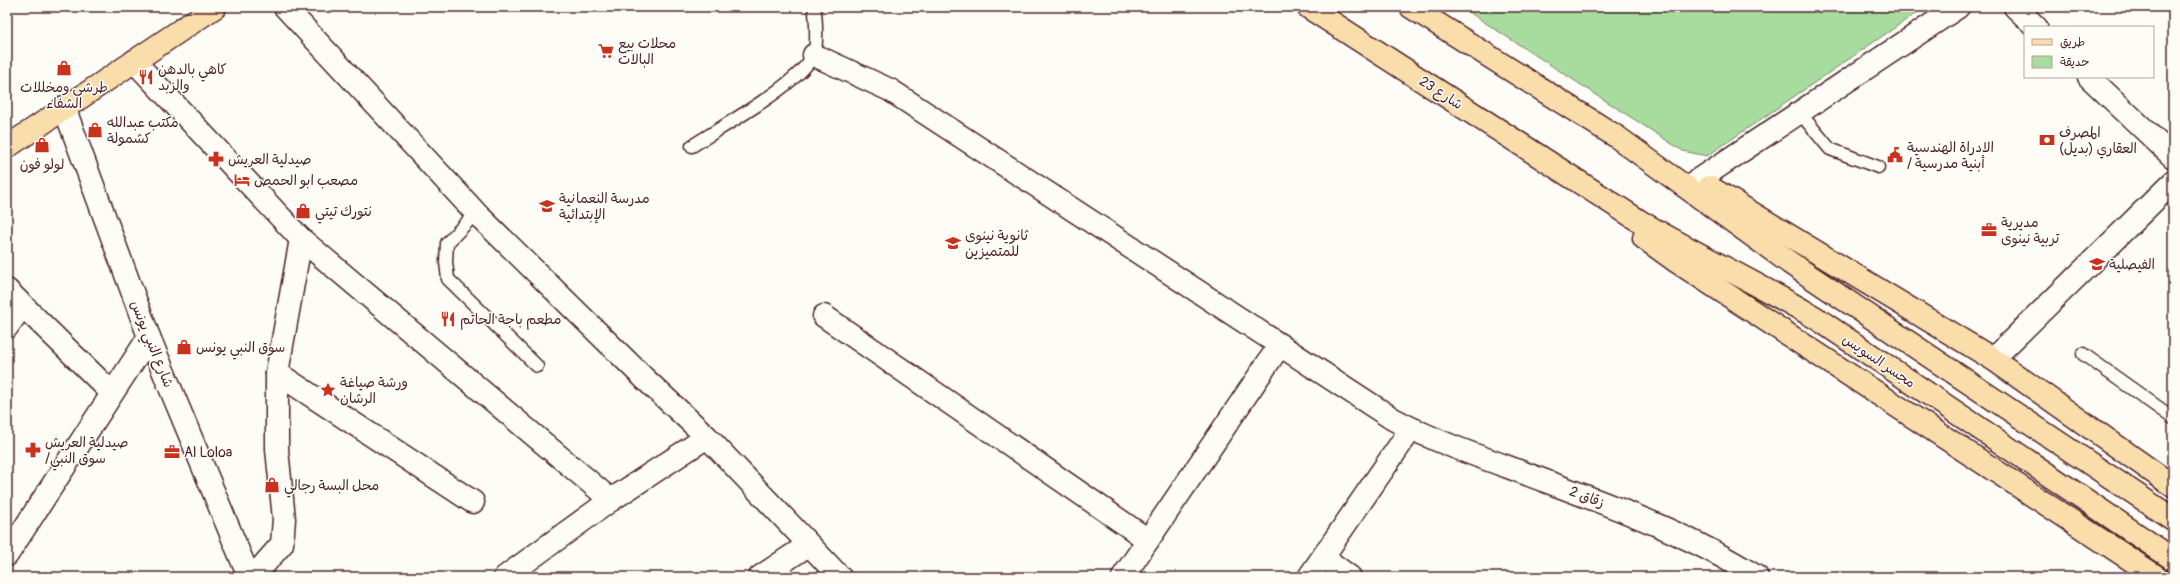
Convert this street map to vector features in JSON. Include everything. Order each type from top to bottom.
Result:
[{"type":"main road","points":[[7,147],[64,107],[215,7]]},
{"type":"main road","name":"شارع 23","points":[[1308,7],[1574,179]]},
{"type":"main road","points":[[1411,7],[1616,137],[1790,263],[2173,519]]},
{"type":"main road","points":[[1616,137],[1698,180],[1993,360],[2173,486]]},
{"type":"main road","points":[[1574,179],[1642,236],[1676,261],[2157,577]]},
{"type":"main road","name":"مجسر السويس","points":[[1574,179],[1696,254],[1780,297],[1816,318],[2173,559]]},
{"type":"street","points":[[285,7],[476,213],[706,437],[840,577]]},
{"type":"street","points":[[1698,180],[1958,7]]},
{"type":"street","points":[[2015,7],[2035,26]]},
{"type":"street","name":"زقاق 2","points":[[814,55],[890,90],[1378,410],[1412,429],[1448,445],[1641,518],[1716,553],[1757,577]]},
{"type":"street","points":[[134,61],[301,239],[611,500]]},
{"type":"street","points":[[2090,78],[2173,157]]},
{"type":"street","name":"شارع النبي يونس","points":[[64,107],[149,337],[249,577]]},
{"type":"street","points":[[1993,360],[2173,182]]},
{"type":"street","points":[[253,577],[282,544],[284,519],[277,449],[277,373],[301,239]]},
{"type":"street","points":[[7,290],[112,393]]},
{"type":"street","points":[[7,327],[23,305]]},
{"type":"street","points":[[824,316],[1148,540]]},
{"type":"street","points":[[7,555],[149,337]]},
{"type":"street","points":[[1123,577],[1280,345]]},
{"type":"street","points":[[277,373],[473,502]]},
{"type":"street","points":[[1309,577],[1412,429]]},
{"type":"street","points":[[505,577],[611,500],[706,437]]},
{"type":"street","points":[[760,577],[808,545]]},
{"type":"street","points":[[1323,557],[1350,577]]},
{"type":"lane","points":[[692,146],[795,77],[814,55],[816,16],[814,7]]},
{"type":"lane","points":[[1800,113],[1830,150],[1878,167]]},
{"type":"lane","points":[[476,213],[447,244],[446,262],[448,280],[537,366]]},
{"type":"lane","points":[[2083,354],[2173,418]]},
{"type":"green space","points":[[1461,7],[1925,7],[1707,156],[1683,151]]},
{"type":"place","name":"محلات بيع البالات","points":[[606,51]]},
{"type":"place","name":"طرشي ومخللات الشفاء","points":[[64,68]]},
{"type":"place","name":"كاهي بالدهن والزبد","points":[[146,77]]},
{"type":"place","name":"مكتب عبدالله كشمولة","points":[[95,130]]},
{"type":"place","name":"المصرف العقاري (بديل)","points":[[2047,140]]},
{"type":"place","name":"لولو فون","points":[[42,145]]},
{"type":"place","name":"الادراة الهندسية / أبنية مدرسية","points":[[1895,155]]},
{"type":"place","name":"صيدلية العريش","points":[[216,159]]},
{"type":"place","name":"مصعب ابو الحمص","points":[[242,180]]},
{"type":"place","name":"مدرسة النعمانية الإبتدائية","points":[[547,206]]},
{"type":"place","name":"نتورك تيتي","points":[[303,211]]},
{"type":"place","name":"مديرية تربية نينوى","points":[[1989,230]]},
{"type":"place","name":"ثانوية نينوى للمتميزين","points":[[953,243]]},
{"type":"place","name":"الفيصلية","points":[[2097,264]]},
{"type":"place","name":"مطعم باجة الحاتم","points":[[448,319]]},
{"type":"place","name":"سوق النبي يونس","points":[[184,347]]},
{"type":"place","name":"ورشة صياغة الرشان","points":[[328,390]]},
{"type":"place","name":"صيدلية العريش /سوق النبي","points":[[33,450]]},
{"type":"place","name":"Al Loloa","points":[[172,452]]},
{"type":"place","name":"محل البسة رجالي","points":[[272,485]]}]
